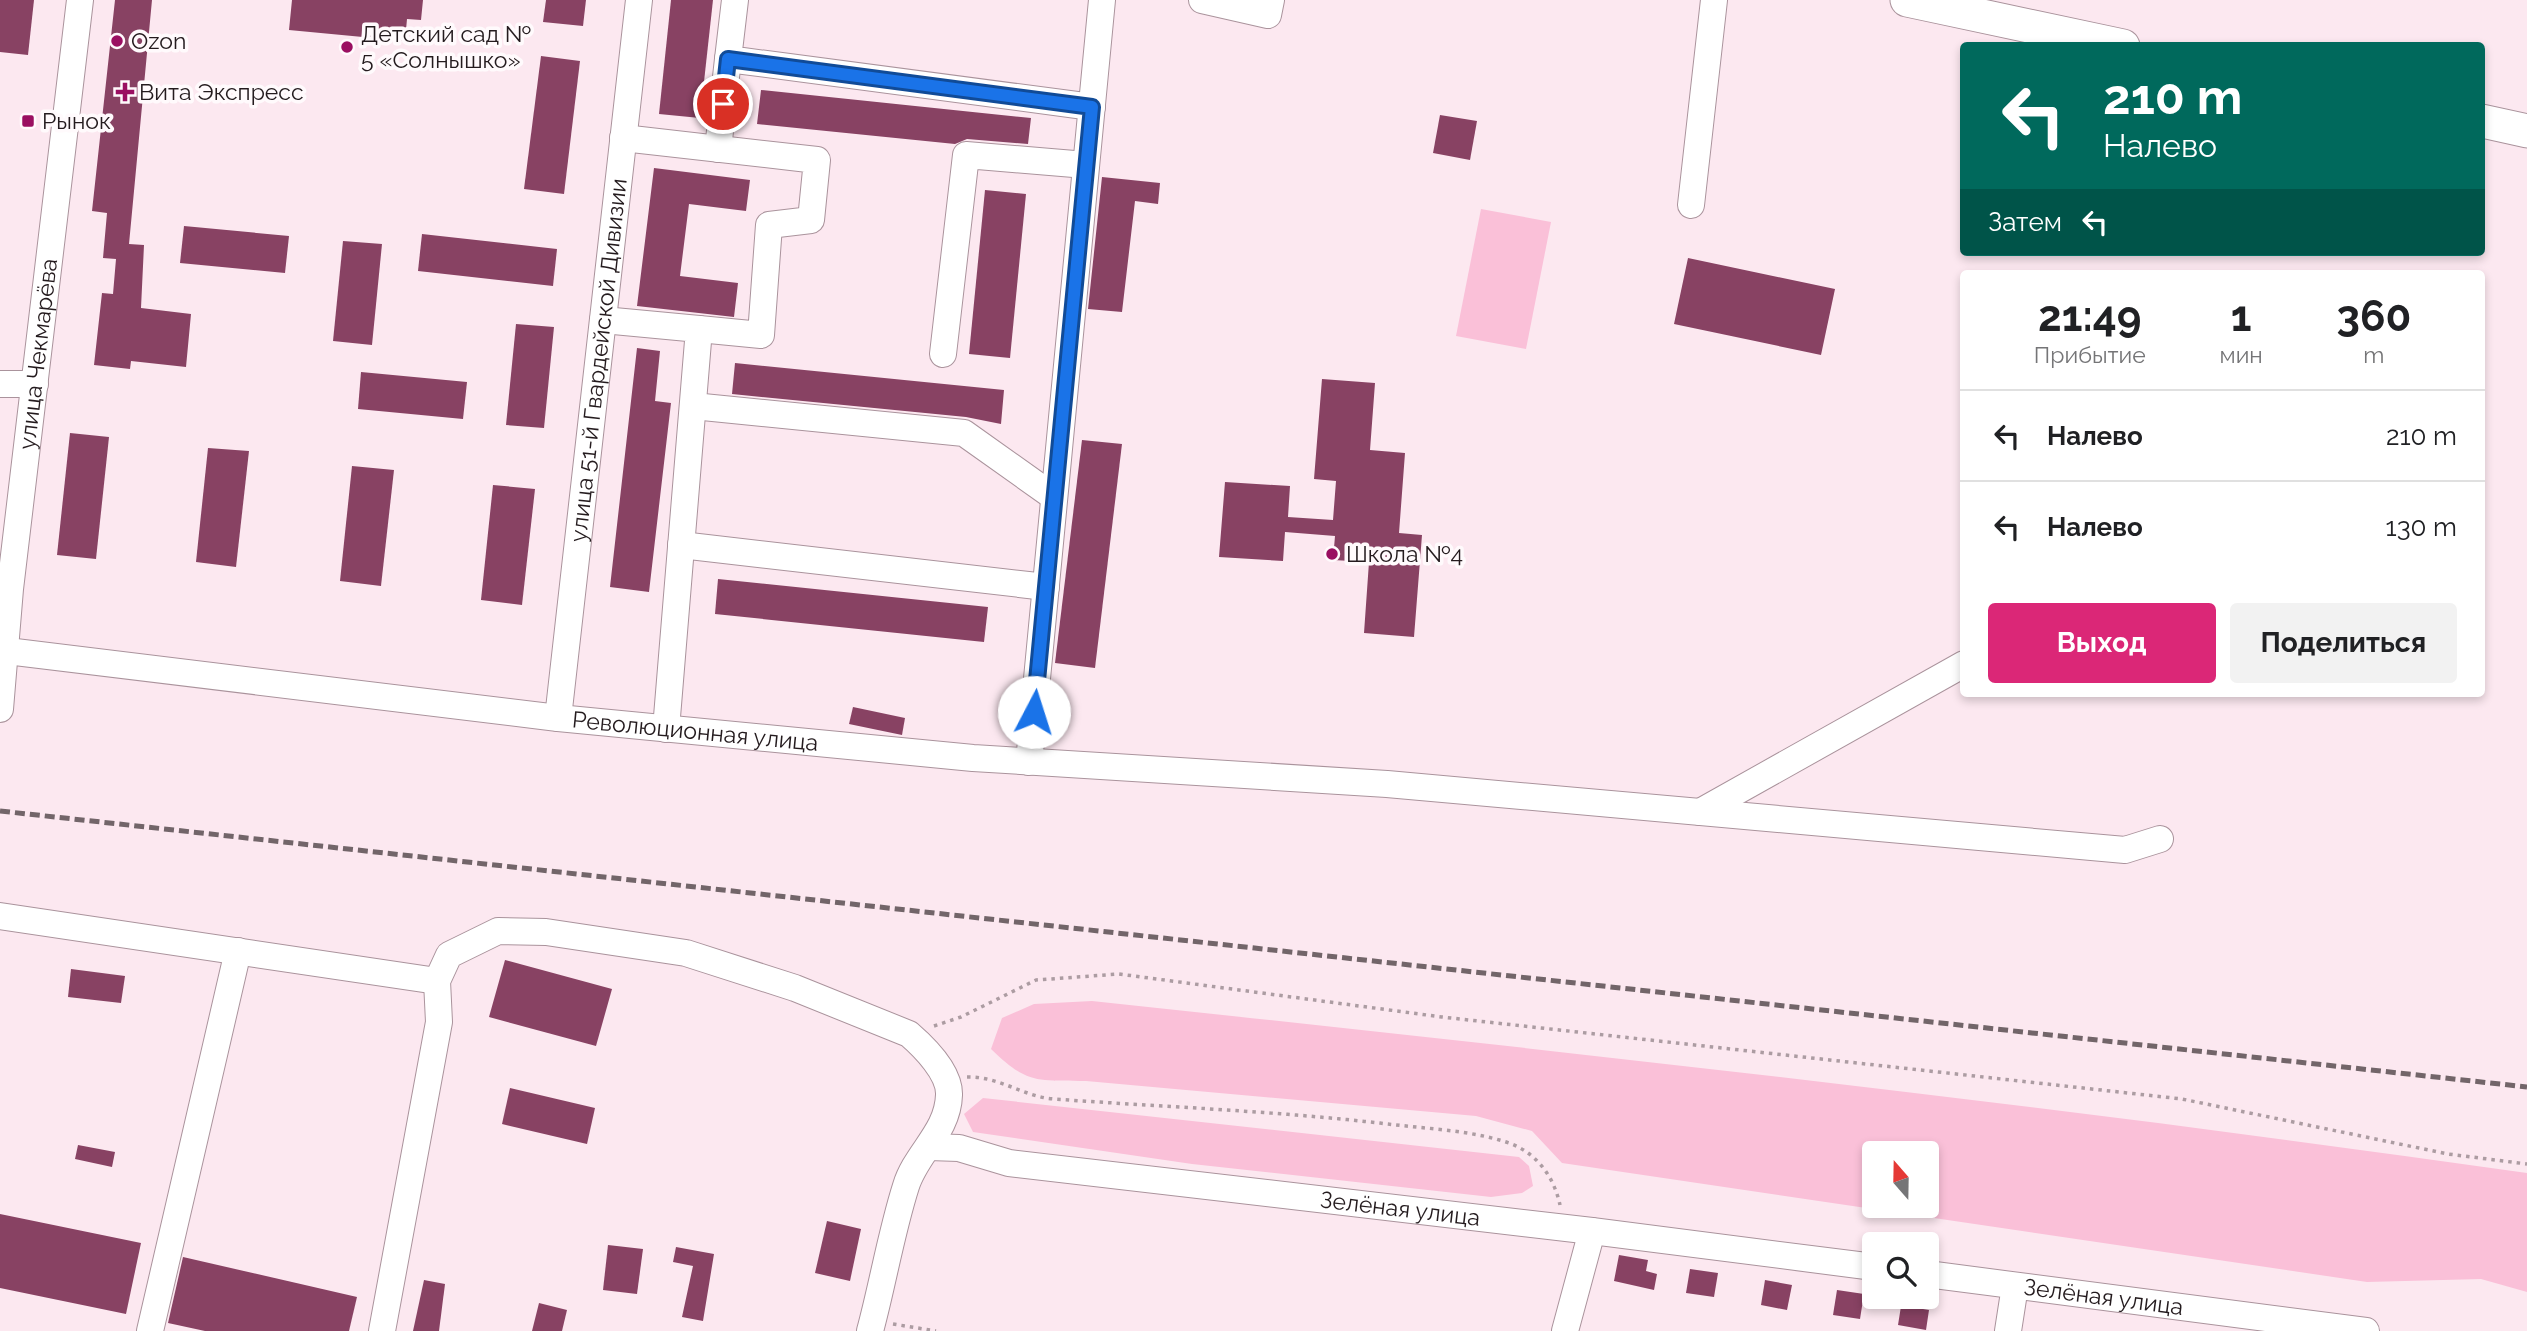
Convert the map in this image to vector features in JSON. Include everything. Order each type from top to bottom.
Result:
[{"type":"main road","points":[[1907,0],[2104,42]]},
{"type":"main road","points":[[2485,122],[2527,131]]},
{"type":"street","name":"улица Чекмарёва","points":[[0,709],[7,651],[5,589],[35,384],[80,0]]},
{"type":"street","name":"улица 51-й Гвардейской Дивизии","points":[[558,718],[639,0]]},
{"type":"street","points":[[718,149],[735,0]]},
{"type":"street","points":[[1029,762],[1102,0]]},
{"type":"street","points":[[1202,0],[1268,15],[1271,0]]},
{"type":"street","points":[[1692,205],[1714,0]]},
{"type":"street","points":[[728,59],[1092,107]]},
{"type":"street","points":[[603,320],[761,335],[769,225],[811,220],[817,160],[623,138]]},
{"type":"street","points":[[943,354],[966,155],[1086,166]]},
{"type":"street","points":[[666,729],[699,329]]},
{"type":"street","points":[[0,384],[35,384]]},
{"type":"street","points":[[692,406],[964,433],[1054,497]]},
{"type":"street","points":[[681,545],[1046,587]]},
{"type":"street","name":"Революционная улица","points":[[7,651],[558,718],[1029,762],[1387,784],[2125,850],[2160,839]]},
{"type":"street","points":[[1700,812],[1960,666]]},
{"type":"street","points":[[0,916],[437,981]]},
{"type":"street","points":[[382,1331],[439,1022],[437,981],[449,955],[463,945],[498,930],[546,932],[686,953],[795,988],[916,1041],[944,1078],[949,1094],[940,1130],[917,1159],[906,1185],[872,1326]]},
{"type":"street","points":[[150,1331],[239,951]]},
{"type":"street","name":"Зелёная улица","points":[[929,1147],[959,1149],[1009,1163],[1579,1229],[1862,1265]]},
{"type":"street","points":[[1566,1331],[1579,1229]]},
{"type":"street","name":"Зелёная улица","points":[[1939,1276],[2366,1331]]},
{"type":"street","points":[[2008,1331],[2015,1286]]},
{"type":"path","points":[[916,1041],[1036,980],[1119,974],[1442,1017],[2182,1099],[2448,1154],[2527,1164]]},
{"type":"path","points":[[944,1078],[984,1076],[1049,1099],[1202,1107],[1364,1121],[1456,1132],[1509,1143],[1530,1153],[1544,1166],[1559,1198],[1579,1229]]},
{"type":"path","points":[[872,1326],[936,1331]]},
{"type":"shaded area","points":[[1481,209],[1551,222],[1526,349],[1456,336]]},
{"type":"shaded area","points":[[1092,1001],[1990,1102],[2527,1173],[2527,1292],[2481,1279],[2367,1282],[1934,1218],[1939,1218],[1939,1141],[1862,1141],[1862,1207],[1562,1163],[1532,1131],[1476,1116],[1086,1081],[1044,1080],[1024,1075],[991,1049],[1002,1018],[1034,1004]]},
{"type":"shaded area","points":[[983,1098],[1519,1157],[1529,1166],[1533,1186],[1522,1193],[1491,1197],[1192,1164],[973,1132],[964,1114]]},
{"type":"building","points":[[0,0],[34,0],[28,55],[0,52]]},
{"type":"building","points":[[115,0],[152,0],[129,244],[144,245],[141,308],[191,314],[186,367],[131,361],[130,369],[94,365],[102,293],[113,294],[116,259],[103,258],[107,213],[92,211]]},
{"type":"building","points":[[292,0],[423,0],[421,20],[407,19],[405,41],[289,30]]},
{"type":"building","points":[[546,0],[586,0],[583,26],[543,22]]},
{"type":"building","points":[[671,0],[713,0],[700,118],[659,114]]},
{"type":"building","points":[[541,56],[580,61],[564,194],[524,189]]},
{"type":"building","points":[[761,90],[1031,118],[1028,144],[967,139],[955,144],[757,124]]},
{"type":"building","points":[[1440,115],[1477,121],[1470,160],[1433,153]]},
{"type":"building","points":[[654,168],[750,180],[746,211],[689,204],[680,276],[738,283],[734,317],[637,306]]},
{"type":"building","points":[[1102,177],[1160,183],[1158,204],[1135,201],[1122,312],[1088,309]]},
{"type":"building","points":[[985,190],[1026,194],[1010,358],[969,354]]},
{"type":"building","points":[[184,226],[289,236],[285,273],[180,263]]},
{"type":"building","points":[[422,234],[557,249],[553,286],[418,271]]},
{"type":"building","points":[[343,241],[382,244],[372,345],[333,341]]},
{"type":"building","points":[[1688,258],[1835,289],[1821,355],[1674,324]]},
{"type":"building","points":[[516,324],[554,327],[544,428],[506,425]]},
{"type":"building","points":[[637,348],[660,351],[655,401],[671,403],[649,592],[610,587]]},
{"type":"building","points":[[735,363],[1004,390],[1001,424],[966,417],[732,394]]},
{"type":"building","points":[[361,372],[467,382],[463,419],[358,409]]},
{"type":"building","points":[[1322,379],[1375,383],[1370,450],[1405,453],[1399,533],[1422,535],[1414,637],[1364,633],[1369,562],[1333,560],[1335,536],[1285,532],[1283,561],[1219,557],[1225,482],[1290,486],[1288,517],[1333,520],[1336,481],[1314,479]]},
{"type":"building","points":[[70,433],[109,437],[96,559],[57,555]]},
{"type":"building","points":[[1082,440],[1122,444],[1095,668],[1055,663]]},
{"type":"building","points":[[208,448],[249,451],[236,567],[196,562]]},
{"type":"building","points":[[352,466],[394,470],[381,586],[340,581]]},
{"type":"building","points":[[493,485],[535,489],[522,605],[481,600]]},
{"type":"building","points":[[718,579],[988,607],[984,642],[715,614]]},
{"type":"building","points":[[853,707],[905,718],[902,735],[849,724]]},
{"type":"building","points":[[505,960],[612,989],[596,1046],[489,1017]]},
{"type":"building","points":[[71,969],[125,976],[121,1003],[68,997]]},
{"type":"building","points":[[510,1088],[595,1108],[587,1144],[502,1124]]},
{"type":"building","points":[[78,1145],[115,1152],[112,1167],[75,1159]]},
{"type":"building","points":[[0,1214],[141,1243],[126,1314],[0,1288]]},
{"type":"building","points":[[827,1221],[861,1229],[850,1281],[815,1273]]},
{"type":"building","points":[[608,1245],[643,1249],[637,1294],[603,1290]]},
{"type":"building","points":[[676,1247],[714,1254],[703,1321],[682,1317],[693,1266],[673,1262]]},
{"type":"building","points":[[1619,1255],[1648,1260],[1646,1271],[1657,1274],[1654,1290],[1614,1281]]},
{"type":"building","points":[[183,1257],[357,1297],[349,1331],[205,1331],[168,1323]]},
{"type":"building","points":[[1690,1269],[1718,1273],[1714,1297],[1686,1293]]},
{"type":"building","points":[[424,1280],[445,1284],[439,1331],[413,1331]]},
{"type":"building","points":[[1765,1280],[1792,1285],[1787,1310],[1761,1305]]},
{"type":"building","points":[[1837,1290],[1862,1294],[1860,1319],[1833,1315]]},
{"type":"building","points":[[539,1303],[567,1310],[562,1331],[532,1331]]},
{"type":"building","points":[[1901,1309],[1929,1310],[1926,1330],[1898,1325]]},
{"type":"railway","points":[[0,811],[2527,1087]]},
{"type":"place","name":"Ozon","points":[[117,41]]},
{"type":"place","name":"Детский сад № 5 «Солнышко»","points":[[347,47]]},
{"type":"place","name":"Вита Экспресс","points":[[125,92]]},
{"type":"place","name":"Рынок","points":[[28,121]]},
{"type":"place","name":"Школа №4","points":[[1332,554]]},
{"type":"route","points":[[723,104],[728,59],[1092,107],[1034,712]]}]
